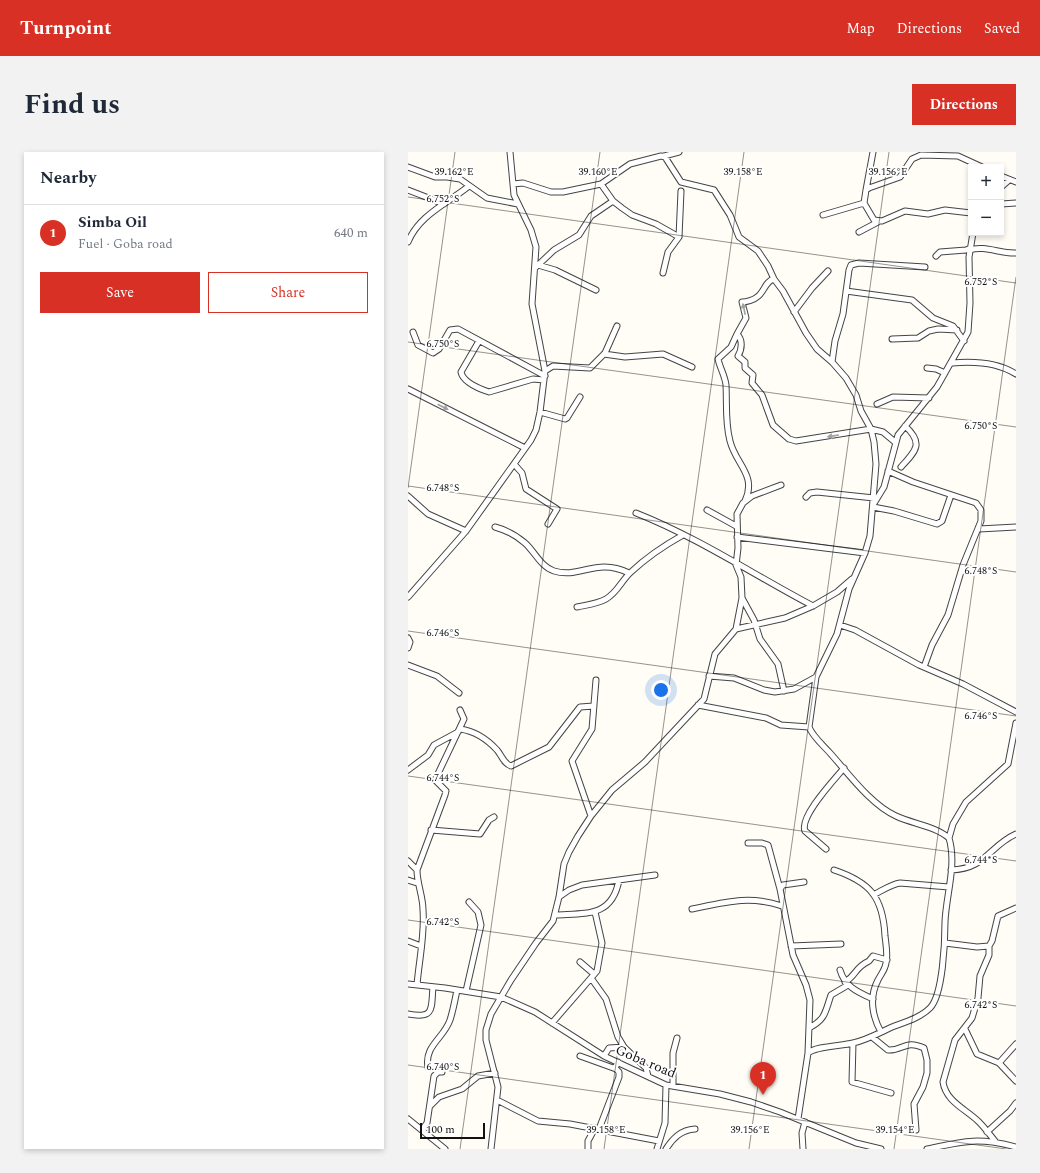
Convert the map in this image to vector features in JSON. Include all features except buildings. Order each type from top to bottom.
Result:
[{"type":"street","points":[[408,597],[466,531],[514,464],[536,430],[545,375],[532,304],[536,267],[534,240],[518,204],[513,184],[510,152]]},
{"type":"street","points":[[513,184],[523,183],[557,193],[600,184],[630,164],[679,152]]},
{"type":"street","points":[[873,152],[864,203],[874,220],[878,222]]},
{"type":"street","points":[[866,190],[900,177],[916,157],[942,153],[958,156],[975,164]]},
{"type":"street","points":[[664,156],[681,182],[714,190],[730,216],[739,237],[758,251],[817,349],[832,362],[846,378],[856,395],[861,411],[871,429],[876,453],[874,498],[870,536],[865,553],[854,577],[840,625],[816,677],[809,727]]},
{"type":"street","points":[[408,167],[435,177],[446,176],[460,179],[487,198],[518,204]]},
{"type":"street","points":[[1004,178],[1016,182]]},
{"type":"street","points":[[1004,184],[1009,180]]},
{"type":"street","points":[[600,184],[613,201],[632,215],[656,224],[679,237]]},
{"type":"street","points":[[408,242],[412,234],[423,221],[470,186]]},
{"type":"street","points":[[408,190],[444,204]]},
{"type":"street","points":[[663,273],[668,252],[679,237],[681,191]]},
{"type":"street","points":[[536,267],[554,250],[579,235],[592,216],[613,201]]},
{"type":"street","points":[[823,215],[864,203]]},
{"type":"street","points":[[1004,204],[1016,203]]},
{"type":"street","points":[[859,232],[878,222],[886,220],[895,214],[905,211],[928,214],[945,210],[968,213]]},
{"type":"street","points":[[873,506],[880,495],[895,442],[905,426],[929,398],[952,362],[968,332],[970,316],[970,249],[972,236]]},
{"type":"street","points":[[936,256],[940,252],[976,248],[1006,253],[1016,253]]},
{"type":"street","points":[[832,362],[835,342],[843,314],[849,267],[853,264],[925,267]]},
{"type":"street","points":[[536,267],[555,270],[596,290]]},
{"type":"street","points":[[794,312],[812,288],[828,271]]},
{"type":"street","points":[[491,1149],[498,1087],[496,1073],[485,1035],[491,1014],[536,943],[550,925],[555,915],[564,864],[569,852],[591,816],[612,790],[646,762],[704,699],[708,690],[709,676],[715,654],[736,629],[742,598],[741,577],[736,565],[737,514],[745,501],[749,488],[748,478],[730,441],[725,403],[726,385],[718,359],[731,347],[746,318],[742,302],[757,297],[763,293],[768,282],[774,279]]},
{"type":"street","points":[[846,291],[912,300],[933,318],[950,325],[957,330],[964,341]]},
{"type":"street","points":[[479,341],[461,372],[462,376],[475,386],[489,392],[545,375],[553,366],[590,368],[604,354],[617,326]]},
{"type":"street","points":[[414,332],[418,345],[430,352],[436,352],[452,329],[458,329],[545,375]]},
{"type":"street","points":[[892,339],[918,338],[929,331],[938,329],[957,330]]},
{"type":"street","points":[[737,334],[742,343],[741,351],[738,356],[745,362],[745,368],[753,375],[752,383],[762,395],[773,425],[783,434],[796,441],[871,429],[883,432],[895,442]]},
{"type":"street","points":[[604,354],[625,357],[662,354],[692,367]]},
{"type":"street","points":[[952,362],[998,365],[1016,374]]},
{"type":"street","points":[[928,368],[936,369],[945,373]]},
{"type":"street","points":[[408,389],[525,448]]},
{"type":"street","points":[[540,412],[565,419],[580,397]]},
{"type":"street","points":[[877,404],[893,397],[929,398]]},
{"type":"street","points":[[901,467],[913,454],[916,444],[915,436],[905,426]]},
{"type":"street","points":[[514,464],[522,474],[526,489],[557,509],[548,524]]},
{"type":"street","points":[[888,471],[913,482],[978,504],[982,516],[979,529],[963,565],[948,615],[932,645],[924,667]]},
{"type":"street","points":[[745,501],[752,496],[781,485]]},
{"type":"street","points":[[806,497],[810,493],[818,492],[874,498]]},
{"type":"street","points":[[873,506],[937,524],[942,521],[951,495]]},
{"type":"street","points":[[408,496],[428,514],[466,531]]},
{"type":"street","points":[[707,510],[736,526]]},
{"type":"street","points":[[636,513],[707,545],[736,565],[762,576],[813,606]]},
{"type":"street","points":[[495,527],[509,532],[524,542],[539,560],[551,570],[565,574],[596,567],[605,567],[618,568],[629,573]]},
{"type":"street","points":[[979,529],[1016,527]]},
{"type":"street","points":[[577,607],[605,599],[615,593],[629,573],[673,539],[683,535]]},
{"type":"street","points":[[737,537],[865,553]]},
{"type":"street","points":[[736,629],[785,618],[813,606],[837,592],[854,577]]},
{"type":"street","points":[[742,598],[753,617],[760,640],[778,664],[784,691]]},
{"type":"street","points":[[840,625],[855,630],[924,667],[957,681],[1016,712]]},
{"type":"street","points":[[408,638],[410,642],[408,648]]},
{"type":"street","points":[[408,665],[438,676],[459,693]]},
{"type":"street","points":[[709,676],[734,678],[764,690],[775,692],[794,689],[816,677]]},
{"type":"street","points":[[591,816],[572,761],[592,729],[596,680]]},
{"type":"street","points":[[698,705],[766,718],[781,725],[809,727],[871,798],[885,810],[895,816],[940,832],[949,838]]},
{"type":"street","points":[[408,770],[428,755],[434,745],[459,731],[479,734],[498,751],[507,765],[511,766],[549,747],[580,707],[594,706]]},
{"type":"street","points":[[417,985],[423,933],[423,909],[417,883],[417,870],[446,791],[436,783],[435,780],[459,731],[464,716],[460,710]]},
{"type":"street","points":[[808,1053],[818,1049],[853,1043],[872,1037],[913,1020],[933,1004],[938,991],[945,943],[952,850],[949,838],[953,824],[966,802],[1008,764],[1016,724]]},
{"type":"street","points":[[826,849],[805,831],[805,820],[819,799],[844,768]]},
{"type":"street","points":[[431,830],[480,834],[489,820],[494,817]]},
{"type":"street","points":[[951,870],[970,868],[991,854],[1001,842],[1016,834]]},
{"type":"street","points":[[748,843],[762,843],[768,845],[780,889],[782,906],[793,955],[809,994],[808,1053],[798,1119]]},
{"type":"street","points":[[408,861],[417,870]]},
{"type":"street","points":[[834,870],[859,880],[875,894],[884,924],[887,960],[884,970],[878,980],[873,1000],[873,1016],[881,1032]]},
{"type":"street","points":[[559,897],[569,890],[582,885],[655,875]]},
{"type":"street","points":[[408,880],[417,883]]},
{"type":"street","points":[[555,915],[595,912],[604,908],[616,891],[619,880]]},
{"type":"street","points":[[780,889],[783,884],[804,882]]},
{"type":"street","points":[[875,894],[890,888],[893,884],[900,883],[949,887]]},
{"type":"street","points":[[692,909],[726,901],[755,899],[782,906]]},
{"type":"street","points":[[466,991],[481,925],[478,912],[469,902]]},
{"type":"street","points":[[995,1141],[970,1114],[952,1101],[944,1087],[944,1075],[955,1040],[972,1018],[978,998],[980,976],[989,955],[989,946],[992,941],[998,916],[1016,908]]},
{"type":"street","points":[[552,1023],[593,976],[598,967],[602,943],[595,912]]},
{"type":"street","points":[[408,941],[421,946]]},
{"type":"street","points":[[945,943],[977,947],[989,946]]},
{"type":"street","points":[[791,946],[841,944]]},
{"type":"street","points":[[809,1028],[822,1019],[828,1008],[831,995],[847,984],[860,965],[869,962],[873,956],[887,960]]},
{"type":"street","points":[[580,962],[593,976],[603,994],[618,1037],[624,1047],[646,1068],[648,1076]]},
{"type":"street","points":[[840,970],[847,984],[873,1000]]},
{"type":"street","name":"Goba road","points":[[408,984],[433,986],[501,997],[520,1004],[604,1056],[666,1085],[720,1094],[751,1102],[798,1119],[856,1144],[878,1149]]},
{"type":"street","points":[[408,1014],[422,1017],[428,1014],[430,1010],[433,986]]},
{"type":"street","points":[[428,1067],[428,1056],[430,1050],[450,1020],[457,990]]},
{"type":"street","points":[[964,1029],[977,1054],[999,1063],[1016,1081]]},
{"type":"street","points":[[872,1037],[888,1050],[908,1044],[913,1044],[924,1048],[926,1054],[927,1073],[925,1083],[914,1104],[916,1130]]},
{"type":"street","points":[[673,1086],[673,1053],[677,1038]]},
{"type":"street","points":[[853,1043],[852,1082],[891,1093]]},
{"type":"street","points":[[999,1063],[1016,1044]]},
{"type":"street","points":[[604,1056],[609,1048],[624,1047]]},
{"type":"street","points":[[580,1056],[590,1061],[616,1069],[619,1072],[619,1077],[597,1129],[588,1141],[588,1149]]},
{"type":"street","points":[[616,1069],[618,1062]]},
{"type":"street","points":[[422,1130],[426,1126],[434,1076],[438,1072],[442,1072]]},
{"type":"street","points":[[430,1106],[439,1097],[460,1090],[478,1076],[496,1073]]},
{"type":"street","points":[[657,1149],[666,1116],[666,1085]]},
{"type":"street","points":[[497,1100],[538,1121],[570,1124],[660,1141]]},
{"type":"street","points":[[988,1132],[1010,1111],[1016,1102]]},
{"type":"street","points":[[408,1119],[445,1149]]},
{"type":"street","points":[[803,1149],[802,1133],[805,1122]]},
{"type":"street","points":[[666,1149],[675,1137],[684,1131],[695,1129]]},
{"type":"street","points":[[927,1149],[942,1147],[960,1141],[995,1141],[1016,1146]]},
{"type":"place","name":"Simba Oil","points":[[763,1095]]}]
